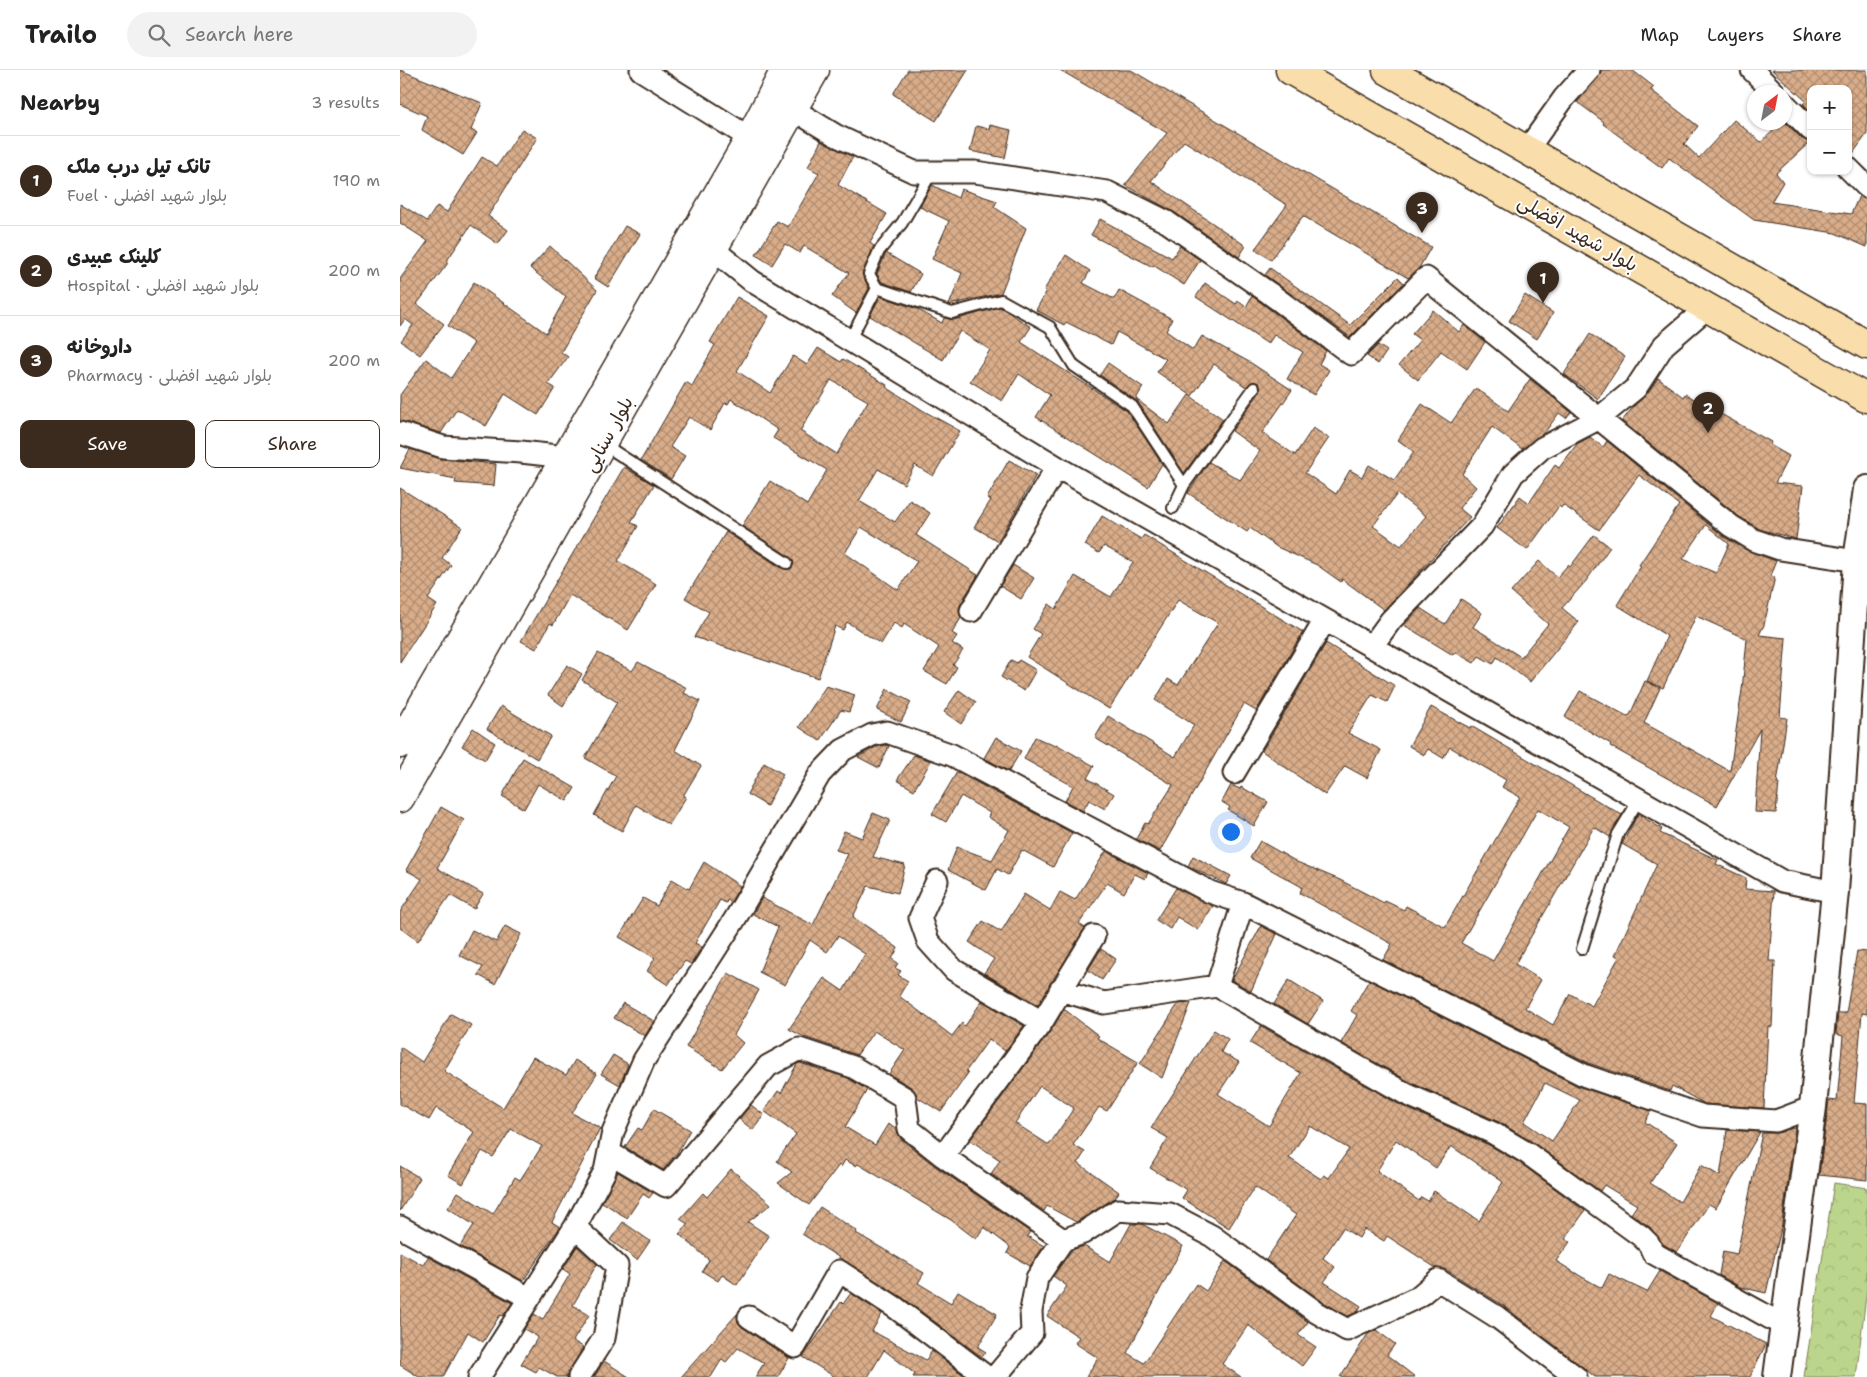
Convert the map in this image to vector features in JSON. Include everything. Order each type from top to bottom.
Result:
[{"type":"main road","name":"بلوار سنایی","points":[[400,744],[750,138],[785,70]]},
{"type":"main road","name":"بلوار سنایی","points":[[400,798],[588,472],[602,443],[794,110],[815,70]]},
{"type":"main road","name":"بلوار شهید افضلی","points":[[1290,70],[1867,395]]},
{"type":"main road","points":[[1387,70],[1867,345]]},
{"type":"street","points":[[641,70],[750,138]]},
{"type":"street","points":[[1527,150],[1564,98],[1589,70]]},
{"type":"street","points":[[1752,70],[1767,85]]},
{"type":"street","points":[[794,110],[836,135],[914,172],[975,172],[1107,192],[1167,222],[1269,293],[1351,354],[1426,278],[1731,526],[1754,540],[1780,549],[1857,561]]},
{"type":"street","points":[[1792,111],[1807,126]]},
{"type":"street","points":[[1852,172],[1867,188]]},
{"type":"street","points":[[714,250],[752,281],[1057,467],[1640,798],[1782,881],[1835,892]]},
{"type":"street","points":[[1372,646],[1391,620],[1482,526],[1514,474],[1542,448],[1598,419],[1636,388],[1664,345],[1708,307]]},
{"type":"street","points":[[400,432],[443,447],[521,452],[566,458]]},
{"type":"street","points":[[971,611],[1057,467]]},
{"type":"street","points":[[1777,1377],[1813,1107],[1835,892],[1857,561],[1867,489]]},
{"type":"street","points":[[1234,773],[1325,620]]},
{"type":"street","points":[[479,1377],[575,1227],[605,1171],[613,1132],[644,1060],[735,919],[820,774],[843,750],[872,735],[887,732],[952,755],[1210,892],[1243,903],[1586,1076],[1704,1116],[1776,1121],[1813,1107]]},
{"type":"street","points":[[937,881],[920,918],[928,941],[954,970],[1042,1022]]},
{"type":"street","points":[[1217,986],[1243,903]]},
{"type":"street","points":[[943,1156],[1042,1022],[1094,936]]},
{"type":"street","points":[[1060,990],[1104,1003],[1217,986],[1406,1094],[1493,1133],[1527,1153],[1641,1236],[1649,1244],[1653,1253],[1783,1325]]},
{"type":"street","points":[[610,1153],[666,1186],[768,1066],[799,1049],[854,1067],[905,1098],[909,1129],[943,1156],[1063,1240]]},
{"type":"street","points":[[995,1377],[1032,1333],[1031,1311],[1036,1278],[1063,1240],[1083,1233],[1118,1210],[1170,1214],[1212,1236],[1316,1312],[1347,1330],[1418,1297],[1438,1280],[1497,1317],[1576,1377]]},
{"type":"street","points":[[400,1227],[529,1298]]},
{"type":"street","points":[[575,1227],[617,1266],[604,1338],[579,1377]]},
{"type":"street","points":[[749,1317],[795,1347],[839,1271],[896,1308],[987,1377]]},
{"type":"lane","points":[[932,172],[902,223],[879,251],[869,274],[877,288],[952,313],[1001,300],[1050,327],[1074,366],[1132,406],[1184,485]]},
{"type":"lane","points":[[849,341],[877,288]]},
{"type":"lane","points":[[1173,508],[1184,485],[1254,388]]},
{"type":"lane","points":[[602,443],[787,563]]},
{"type":"lane","points":[[1582,949],[1618,834],[1640,798]]},
{"type":"green space","points":[[1834,1183],[1867,1188],[1867,1288],[1856,1377],[1804,1377]]},
{"type":"building","points":[[400,70],[482,103],[471,130],[477,133],[463,155],[422,130],[427,116],[400,104]]},
{"type":"building","points":[[908,70],[968,70],[936,121],[893,94]]},
{"type":"building","points":[[1060,70],[1131,70],[1431,247],[1419,268],[1408,278],[1303,216],[1271,260],[1255,249],[1287,205],[1184,141],[1151,181],[1246,246],[1239,257],[1174,212],[1125,185],[1167,133]]},
{"type":"building","points":[[1601,70],[1632,70],[1654,87],[1651,90],[1698,126],[1684,144],[1699,158],[1734,120],[1761,142],[1774,130],[1792,129],[1802,139],[1807,141],[1807,145],[1776,173],[1783,182],[1771,202],[1851,214],[1859,196],[1867,199],[1867,247],[1835,233],[1754,220],[1669,158],[1662,168],[1577,102],[1598,78]]},
{"type":"building","points":[[1772,70],[1867,70],[1867,134],[1852,155],[1852,85],[1807,85],[1807,108],[1803,104],[1806,101],[1792,88],[1792,85],[1788,85]]},
{"type":"building","points":[[990,125],[1011,130],[1005,158],[970,151],[976,126],[989,129]]},
{"type":"building","points":[[522,129],[537,138],[488,216],[508,230],[498,244],[471,225],[446,262],[448,263],[417,304],[444,324],[420,355],[401,341],[413,325],[405,319],[400,326],[400,279],[428,241],[400,223],[400,204],[427,221],[437,206],[447,212],[482,157],[497,166]]},
{"type":"building","points":[[821,141],[853,157],[838,185],[887,214],[870,243],[874,246],[862,274],[869,288],[856,313],[832,296],[849,273],[804,246],[800,253],[785,244],[772,265],[756,255],[777,221],[788,227],[819,173],[808,167]]},
{"type":"building","points":[[932,185],[958,198],[961,189],[997,201],[994,207],[1026,228],[1001,293],[949,305],[962,273],[932,259],[949,221],[920,207]]},
{"type":"building","points":[[1100,219],[1172,258],[1180,246],[1200,260],[1184,285],[1153,265],[1153,267],[1091,235]]},
{"type":"building","points":[[625,226],[640,234],[608,287],[594,278]]},
{"type":"building","points":[[550,246],[597,290],[561,352],[568,357],[548,384],[555,388],[538,415],[505,394],[486,426],[457,409],[441,433],[400,421],[400,395],[426,359],[451,378],[474,343],[448,326],[474,282],[546,333],[566,297],[530,268]]},
{"type":"building","points":[[886,253],[921,274],[911,292],[882,282],[877,274]]},
{"type":"building","points":[[1066,255],[1090,271],[1083,283],[1114,299],[1119,290],[1172,319],[1166,331],[1193,350],[1202,336],[1251,363],[1292,390],[1262,433],[1295,455],[1313,428],[1329,438],[1305,473],[1336,494],[1350,470],[1362,477],[1369,465],[1394,480],[1414,452],[1398,440],[1422,404],[1451,423],[1476,388],[1508,411],[1530,379],[1571,412],[1566,418],[1559,413],[1545,432],[1522,449],[1492,427],[1462,474],[1476,487],[1459,508],[1470,517],[1384,610],[1342,579],[1341,582],[1317,565],[1277,547],[1250,528],[1247,532],[1188,493],[1209,462],[1240,480],[1260,451],[1232,431],[1260,392],[1260,385],[1254,381],[1246,387],[1214,364],[1192,396],[1157,372],[1166,359],[1117,332],[1111,345],[1066,322],[1064,325],[1036,310],[1046,292],[1044,290]],"holes":[[[1397,494],[1426,516],[1401,546],[1373,526]]]},
{"type":"building","points":[[1270,268],[1350,325],[1398,277],[1404,283],[1350,337],[1265,275]]},
{"type":"building","points":[[1205,283],[1236,304],[1238,301],[1246,307],[1252,296],[1326,351],[1319,364],[1329,370],[1314,395],[1287,379],[1303,352],[1274,335],[1268,344],[1196,297]]},
{"type":"building","points":[[1525,295],[1553,313],[1537,339],[1509,321]]},
{"type":"building","points":[[880,296],[917,309],[942,323],[944,318],[954,320],[1000,307],[1031,327],[1021,342],[1127,411],[1162,464],[1148,487],[1036,417],[1050,395],[1019,374],[1002,401],[970,381],[990,350],[960,331],[943,360],[870,316]]},
{"type":"building","points":[[737,297],[769,316],[737,371],[770,393],[793,356],[807,365],[818,348],[841,362],[843,359],[887,385],[886,387],[924,411],[960,431],[933,476],[915,465],[904,484],[878,469],[859,501],[895,522],[910,500],[930,513],[916,535],[978,575],[960,605],[961,618],[952,633],[957,636],[952,643],[963,650],[953,665],[957,667],[947,684],[924,671],[939,647],[904,624],[902,628],[894,623],[881,644],[847,622],[843,630],[835,626],[818,678],[694,637],[709,612],[685,598],[726,532],[783,569],[791,569],[794,563],[791,558],[742,526],[770,481],[807,505],[827,470],[773,438],[778,430],[731,399],[728,404],[725,403],[710,430],[689,417],[670,447],[685,456],[671,479],[641,460],[686,382],[692,386],[715,345],[710,342]],"holes":[[[831,380],[868,401],[837,454],[800,431]],[[861,527],[917,561],[898,590],[845,553]]]},
{"type":"building","points":[[1433,310],[1459,332],[1464,325],[1485,342],[1467,369],[1441,351],[1418,380],[1399,365],[1420,340],[1412,334]]},
{"type":"building","points":[[1590,334],[1625,357],[1598,399],[1564,374]]},
{"type":"building","points":[[1378,345],[1387,351],[1378,364],[1367,356]]},
{"type":"building","points":[[1108,363],[1143,387],[1136,399],[1169,424],[1189,395],[1223,419],[1184,473],[1138,402],[1100,375]]},
{"type":"building","points":[[1658,378],[1683,397],[1685,394],[1771,442],[1770,445],[1789,456],[1775,483],[1803,486],[1796,539],[1759,529],[1738,516],[1622,421],[1646,395]]},
{"type":"building","points":[[1590,437],[1603,447],[1607,441],[1724,537],[1748,551],[1776,561],[1770,576],[1775,577],[1764,625],[1759,635],[1786,638],[1780,717],[1787,718],[1777,783],[1779,783],[1776,813],[1755,812],[1760,729],[1717,806],[1610,746],[1611,744],[1565,717],[1580,691],[1627,716],[1630,715],[1645,681],[1660,688],[1644,723],[1730,771],[1742,690],[1747,639],[1696,616],[1663,688],[1647,681],[1667,636],[1617,605],[1641,566],[1639,565],[1679,505],[1639,475],[1599,530],[1563,505],[1561,508],[1559,506],[1527,550],[1497,528],[1520,496],[1529,503],[1555,465],[1559,468],[1577,444]],"holes":[[[1706,525],[1729,544],[1716,573],[1683,559]]]},
{"type":"building","points":[[410,449],[442,459],[496,464],[494,486],[455,483],[456,479],[400,468]]},
{"type":"building","points":[[1009,460],[1036,475],[998,541],[974,527],[991,500],[987,498]]},
{"type":"building","points":[[624,467],[654,485],[631,522],[638,526],[618,561],[656,584],[628,630],[570,595],[553,625],[550,623],[536,649],[521,641]]},
{"type":"building","points":[[400,488],[462,527],[442,558],[451,565],[428,599],[437,605],[400,662]]},
{"type":"building","points":[[1102,516],[1141,539],[1144,535],[1303,632],[1256,711],[1244,704],[1160,851],[1136,839],[1145,823],[1148,824],[1173,785],[1095,738],[1108,716],[1175,757],[1194,725],[1155,700],[1168,679],[1178,685],[1218,623],[1178,600],[1109,709],[1027,657],[1041,634],[1033,629],[1049,604],[1056,609],[1075,576],[1111,597],[1133,562],[1104,546],[1099,553],[1085,545]]},
{"type":"building","points":[[1594,535],[1610,547],[1586,581],[1562,608],[1579,622],[1530,682],[1497,657],[1493,664],[1479,656],[1474,663],[1455,652],[1453,655],[1404,625],[1420,608],[1445,624],[1461,599],[1482,613],[1473,627],[1521,657],[1548,624],[1511,592],[1539,561],[1557,577],[1568,565],[1570,567]]},
{"type":"building","points":[[1013,565],[1034,578],[1021,599],[1000,586]]},
{"type":"building","points":[[1326,643],[1395,686],[1387,702],[1372,695],[1348,733],[1381,750],[1367,778],[1345,766],[1325,795],[1262,751]]},
{"type":"building","points":[[598,653],[632,671],[638,662],[687,688],[684,693],[700,701],[675,750],[701,766],[683,796],[686,797],[669,825],[636,805],[622,831],[594,815],[616,776],[585,758],[617,702],[582,680]]},
{"type":"building","points":[[1011,660],[1017,663],[1019,660],[1036,670],[1024,691],[1001,677]]},
{"type":"building","points":[[567,665],[582,674],[563,706],[548,695]]},
{"type":"building","points":[[826,686],[855,695],[849,712],[841,710],[820,741],[799,727]]},
{"type":"building","points":[[887,689],[911,702],[901,722],[877,710]]},
{"type":"building","points":[[959,690],[976,702],[961,724],[944,712]]},
{"type":"building","points":[[501,706],[551,736],[537,759],[487,729]]},
{"type":"building","points":[[1431,707],[1470,728],[1471,726],[1622,815],[1610,837],[1594,827],[1515,964],[1541,980],[1525,1008],[1553,1025],[1570,994],[1592,1006],[1619,957],[1615,955],[1657,864],[1622,844],[1638,814],[1662,829],[1660,833],[1718,860],[1716,864],[1746,878],[1745,889],[1774,891],[1769,961],[1775,961],[1772,1027],[1768,1026],[1764,1108],[1705,1104],[1672,1086],[1670,1091],[1591,1064],[1383,960],[1392,944],[1300,893],[1302,887],[1250,858],[1260,841],[1297,862],[1340,880],[1384,903],[1385,901],[1404,910],[1406,906],[1445,927],[1520,797],[1502,787],[1506,780],[1450,747],[1443,758],[1428,749],[1424,755],[1409,746]],"holes":[[[1538,809],[1569,827],[1493,961],[1461,943]]]},
{"type":"building","points":[[473,728],[495,743],[485,760],[462,746]]},
{"type":"building","points":[[996,737],[1021,751],[1009,771],[984,758]]},
{"type":"building","points":[[1035,737],[1055,746],[1056,744],[1094,766],[1087,778],[1114,794],[1105,809],[1089,800],[1083,811],[1065,801],[1073,786],[1024,759]]},
{"type":"building","points":[[889,746],[879,768],[858,757],[876,747]]},
{"type":"building","points":[[914,755],[931,761],[914,790],[897,780]]},
{"type":"building","points":[[523,758],[575,788],[567,801],[538,784],[524,809],[502,796]]},
{"type":"building","points":[[764,763],[783,774],[767,806],[747,794]]},
{"type":"building","points":[[957,772],[1072,833],[1053,867],[1022,850],[1008,875],[997,869],[986,890],[948,870],[957,847],[992,860],[1009,830],[988,817],[990,813],[961,796],[946,822],[932,814]]},
{"type":"building","points":[[1231,785],[1240,789],[1241,787],[1268,802],[1254,826],[1228,810],[1230,807],[1222,802]]},
{"type":"building","points":[[441,807],[464,820],[437,868],[483,894],[474,909],[450,895],[418,941],[400,928],[400,912],[422,879],[406,870]]},
{"type":"building","points":[[873,813],[890,820],[873,857],[905,865],[898,893],[868,886],[853,917],[898,948],[892,959],[898,963],[895,968],[901,971],[898,975],[908,981],[899,996],[952,1036],[962,1023],[965,1026],[982,1001],[1024,1026],[1005,1051],[989,1039],[966,1071],[968,1073],[941,1112],[917,1097],[911,1087],[889,1074],[905,1050],[874,1031],[857,1055],[804,1037],[789,1029],[824,978],[843,991],[865,954],[838,936],[827,952],[810,940],[785,985],[759,972],[778,927],[753,914],[762,898],[813,925],[848,854],[836,850],[844,831],[862,838]]},
{"type":"building","points":[[1106,851],[1148,873],[1145,879],[1135,874],[1124,893],[1107,883],[1079,924],[1085,928],[1038,1005],[984,973],[994,959],[969,942],[983,921],[1001,932],[1024,894],[1050,910],[1060,892],[1075,900]]},
{"type":"building","points":[[1193,856],[1231,876],[1226,884],[1188,866]]},
{"type":"building","points":[[704,862],[740,886],[731,902],[727,900],[726,903],[720,900],[695,943],[702,947],[691,964],[685,961],[668,985],[647,971],[655,958],[619,937],[643,898],[657,906],[672,879],[689,889]]},
{"type":"building","points":[[1176,888],[1213,906],[1198,930],[1177,917],[1170,929],[1156,920]]},
{"type":"building","points":[[505,926],[521,934],[495,984],[478,975],[483,967],[459,955],[472,930],[496,942]]},
{"type":"building","points":[[1261,926],[1277,934],[1251,991],[1232,980]]},
{"type":"building","points":[[1101,949],[1116,959],[1102,980],[1088,970]]},
{"type":"building","points":[[1857,951],[1867,952],[1867,1014],[1862,1013],[1854,1103],[1867,1104],[1867,1180],[1819,1175],[1829,1100],[1837,1101],[1843,1036],[1836,1034],[1838,1013],[1846,1013]]},
{"type":"building","points":[[728,973],[759,990],[734,1035],[743,1043],[722,1069],[686,1047]]},
{"type":"building","points":[[1289,980],[1323,1001],[1308,1024],[1274,1004]]},
{"type":"building","points":[[1369,980],[1580,1087],[1651,1111],[1645,1122],[1677,1143],[1650,1183],[1680,1202],[1701,1165],[1720,1176],[1727,1130],[1760,1132],[1716,1208],[1709,1204],[1677,1252],[1663,1244],[1650,1227],[1631,1214],[1637,1205],[1604,1185],[1600,1191],[1534,1143],[1499,1122],[1412,1083],[1341,1043],[1357,1015],[1351,1011]],"holes":[[[1545,1083],[1580,1100],[1552,1141],[1524,1122]]]},
{"type":"building","points":[[623,1003],[654,1021],[645,1036],[614,1018]]},
{"type":"building","points":[[1191,1003],[1162,1078],[1140,1064],[1178,1004]]},
{"type":"building","points":[[1064,1009],[1099,1036],[1097,1038],[1138,1062],[1107,1111],[1099,1107],[1073,1145],[1085,1152],[1078,1163],[1119,1192],[1115,1198],[1076,1222],[1047,1206],[1044,1211],[991,1174],[1000,1160],[970,1140],[1052,1029]],"holes":[[[1040,1086],[1074,1108],[1049,1145],[1015,1123]]]},
{"type":"building","points":[[451,1014],[471,1025],[444,1071],[503,1108],[533,1057],[566,1075],[575,1060],[597,1074],[572,1113],[600,1128],[552,1222],[560,1227],[523,1281],[460,1246],[474,1225],[448,1208],[458,1192],[493,1214],[515,1177],[520,1180],[542,1146],[511,1129],[493,1157],[482,1151],[463,1184],[448,1175],[474,1132],[436,1108],[429,1120],[400,1104],[400,1047],[422,1062]]},
{"type":"building","points":[[1261,1026],[1400,1105],[1487,1144],[1520,1163],[1585,1211],[1565,1239],[1570,1242],[1556,1261],[1602,1288],[1609,1274],[1647,1292],[1660,1271],[1718,1303],[1711,1316],[1766,1344],[1750,1377],[1595,1377],[1504,1306],[1445,1269],[1436,1268],[1387,1236],[1384,1241],[1364,1229],[1359,1238],[1343,1228],[1323,1258],[1335,1267],[1324,1282],[1361,1306],[1357,1312],[1348,1316],[1323,1302],[1266,1260],[1296,1215],[1255,1187],[1229,1228],[1182,1198],[1187,1190],[1150,1168],[1168,1138],[1151,1128],[1214,1030],[1228,1039],[1221,1052],[1239,1062],[1218,1094],[1269,1126],[1301,1073],[1250,1043]],"holes":[[[1310,1126],[1349,1149],[1329,1178],[1324,1175],[1321,1179],[1289,1158]],[[1396,1140],[1436,1168],[1451,1146],[1503,1182],[1479,1221],[1434,1191],[1428,1201],[1421,1197],[1419,1201],[1377,1171]]]},
{"type":"building","points":[[613,1055],[628,1064],[620,1085],[601,1074]]},
{"type":"building","points":[[800,1063],[848,1078],[867,1090],[845,1127],[875,1145],[888,1124],[896,1129],[901,1139],[935,1166],[1030,1232],[1027,1236],[1044,1246],[1030,1266],[1007,1253],[1010,1247],[984,1227],[976,1239],[951,1220],[858,1164],[856,1166],[845,1160],[841,1167],[839,1165],[809,1205],[778,1183],[792,1172],[777,1161],[796,1134],[764,1111],[778,1091],[781,1093],[797,1064]]},
{"type":"building","points":[[751,1105],[764,1115],[753,1130],[739,1119]]},
{"type":"building","points":[[654,1109],[690,1130],[677,1153],[663,1170],[625,1147],[638,1128],[642,1130]]},
{"type":"building","points":[[1792,1128],[1795,1129],[1782,1224],[1766,1293],[1740,1287],[1719,1275],[1723,1251],[1737,1254],[1762,1133],[1776,1133]]},
{"type":"building","points":[[400,1166],[420,1178],[400,1211]]},
{"type":"building","points":[[731,1169],[771,1204],[748,1222],[769,1236],[737,1285],[722,1275],[718,1281],[702,1271],[709,1260],[679,1234],[688,1224],[680,1219],[703,1193],[707,1197]]},
{"type":"building","points":[[618,1172],[653,1193],[649,1198],[643,1194],[627,1218],[602,1202]]},
{"type":"building","points":[[820,1207],[857,1231],[856,1233],[924,1273],[918,1283],[951,1303],[958,1291],[997,1314],[978,1347],[986,1352],[982,1357],[903,1298],[802,1234]]},
{"type":"building","points":[[623,1222],[650,1241],[637,1260],[610,1240]]},
{"type":"building","points":[[1131,1224],[1142,1224],[1183,1246],[1127,1353],[1144,1363],[1196,1284],[1206,1291],[1225,1261],[1308,1322],[1298,1335],[1316,1347],[1302,1366],[1248,1325],[1222,1364],[1241,1377],[1086,1377],[1098,1358],[1075,1343],[1079,1337],[1047,1316],[1067,1286],[1053,1276],[1072,1250],[1084,1246],[1110,1262]]},
{"type":"building","points":[[577,1246],[597,1264],[573,1305],[589,1315],[573,1341],[583,1347],[567,1377],[557,1377],[539,1367],[536,1372],[521,1364],[538,1337],[524,1329],[534,1314],[543,1319],[570,1274],[563,1269]]},
{"type":"building","points":[[400,1252],[423,1265],[428,1257],[512,1303],[503,1316],[500,1315],[483,1342],[468,1332],[443,1377],[419,1377],[400,1365]]},
{"type":"building","points":[[851,1293],[882,1314],[872,1331],[926,1360],[932,1351],[966,1377],[913,1377],[915,1374],[884,1350],[868,1377],[835,1377],[803,1357],[841,1302],[843,1304]]},
{"type":"building","points":[[737,1314],[738,1322],[742,1327],[789,1358],[778,1377],[755,1377],[764,1363],[738,1348],[726,1362],[722,1359],[711,1377],[681,1377]]},
{"type":"building","points":[[1376,1330],[1395,1344],[1387,1355],[1415,1377],[1340,1377],[1368,1334]]},
{"type":"building","points":[[604,1361],[629,1377],[594,1377]]},
{"type":"place","name":"داروخانه","points":[[1422,233]]},
{"type":"place","name":"تانک تیل درب ملک","points":[[1543,303]]},
{"type":"place","name":"کلینک عبیدی","points":[[1708,433]]}]
